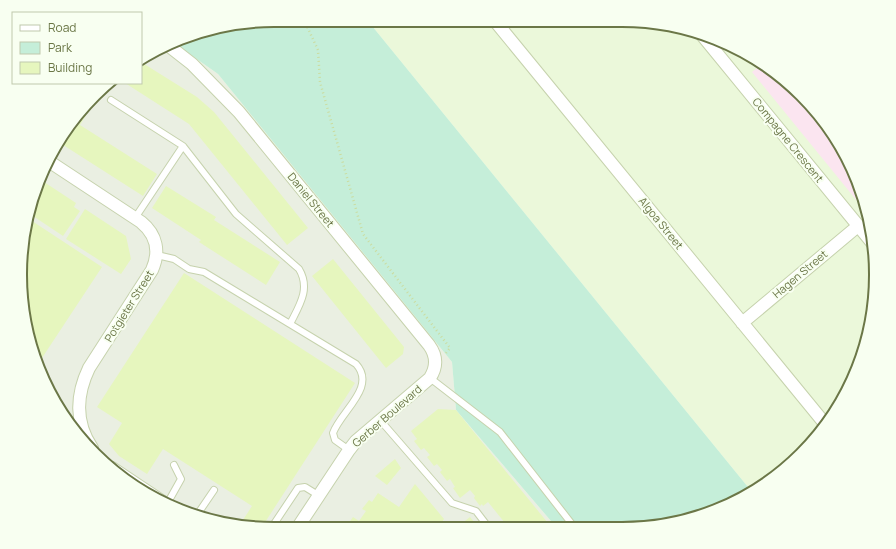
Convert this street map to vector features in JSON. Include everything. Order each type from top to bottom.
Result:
[{"type":"street","name":"Algoa Street","points":[[500,27],[822,420]]},
{"type":"street","name":"Compagne Crescent","points":[[709,43],[866,235]]},
{"type":"street","name":"Daniel Street","points":[[173,49],[192,64],[240,112],[429,345],[434,355],[436,366]]},
{"type":"street","points":[[53,164],[147,226],[155,240],[157,255]]},
{"type":"street","name":"Hagen Street","points":[[742,323],[858,226]]},
{"type":"street","name":"Potgieter Street","points":[[82,431],[79,418],[79,402],[82,385],[89,368],[152,270],[157,255]]},
{"type":"street","name":"Gerber Boulevard","points":[[301,522],[349,450],[364,434],[430,378],[436,366]]},
{"type":"lane","points":[[111,100],[183,146],[236,214],[302,274],[305,286],[304,294],[290,324]]},
{"type":"lane","points":[[135,218],[183,146]]},
{"type":"lane","points":[[157,255],[174,259],[189,268],[204,272],[356,364],[360,368],[363,380],[361,390],[333,433],[334,440],[349,450]]},
{"type":"lane","points":[[430,378],[500,432],[570,522]]},
{"type":"lane","points":[[380,420],[452,503],[476,511],[484,522]]},
{"type":"lane","points":[[170,498],[181,479],[174,465]]},
{"type":"lane","points":[[275,522],[298,488],[305,487],[318,495]]},
{"type":"lane","points":[[200,511],[214,490]]},
{"type":"path","points":[[307,27],[318,50],[320,82],[362,234],[450,348],[436,366]]},
{"type":"shaded area","points":[[373,27],[622,27],[654,29],[686,35],[716,46],[745,60],[785,88],[808,111],[836,151],[850,180],[861,210],[867,242],[869,274],[867,307],[861,339],[856,354],[836,398],[827,412],[797,450],[772,471],[748,487]]},
{"type":"shaded area","points":[[179,46],[218,74],[452,362],[456,410],[552,522],[274,522],[242,520],[210,514],[180,503],[151,489],[111,461],[88,438],[60,398],[40,354],[35,339],[29,307],[27,274],[29,242],[35,210],[46,180],[60,151],[88,111],[116,84],[142,84],[142,66]]},
{"type":"shaded area","points":[[757,68],[772,78],[797,99],[808,111],[836,151],[850,180],[859,203],[752,72]]},
{"type":"green space","points":[[274,27],[373,27],[748,487],[701,509],[686,514],[654,520],[622,522],[552,522],[456,410],[452,362],[218,74],[179,46],[210,35],[242,29]]},
{"type":"building","points":[[144,64],[197,97],[214,112],[308,228],[287,245],[189,124],[127,84],[142,84],[142,66]]},
{"type":"building","points":[[89,109],[80,125],[157,174],[143,196],[64,145]]},
{"type":"building","points":[[45,183],[76,203],[74,207],[80,211],[63,236],[34,217]]},
{"type":"building","points":[[166,186],[216,217],[214,220],[280,262],[266,285],[199,242],[201,240],[152,208]]},
{"type":"building","points":[[85,209],[126,236],[131,259],[121,274],[66,239]]},
{"type":"building","points":[[33,222],[102,267],[42,358],[35,339],[29,307],[27,274],[29,242]]},
{"type":"building","points":[[333,259],[404,347],[403,354],[386,368],[312,276]]},
{"type":"building","points":[[184,273],[355,383],[266,521],[243,520],[252,506],[163,449],[147,474],[119,456],[109,444],[122,423],[97,407]]},
{"type":"building","points":[[438,409],[456,410],[547,522],[504,522],[488,502],[483,506],[482,504],[480,506],[470,490],[460,498],[453,488],[455,487],[450,479],[447,481],[440,472],[442,470],[437,464],[434,466],[427,457],[430,455],[424,448],[421,450],[414,441],[417,439],[411,431]]},
{"type":"building","points":[[395,459],[401,468],[387,485],[375,476]]},
{"type":"building","points":[[415,484],[444,519],[442,522],[350,522],[353,517],[359,521],[366,511],[362,509],[369,500],[372,502],[378,493],[399,507]]},
{"type":"building","points":[[470,517],[474,522],[464,522]]}]
